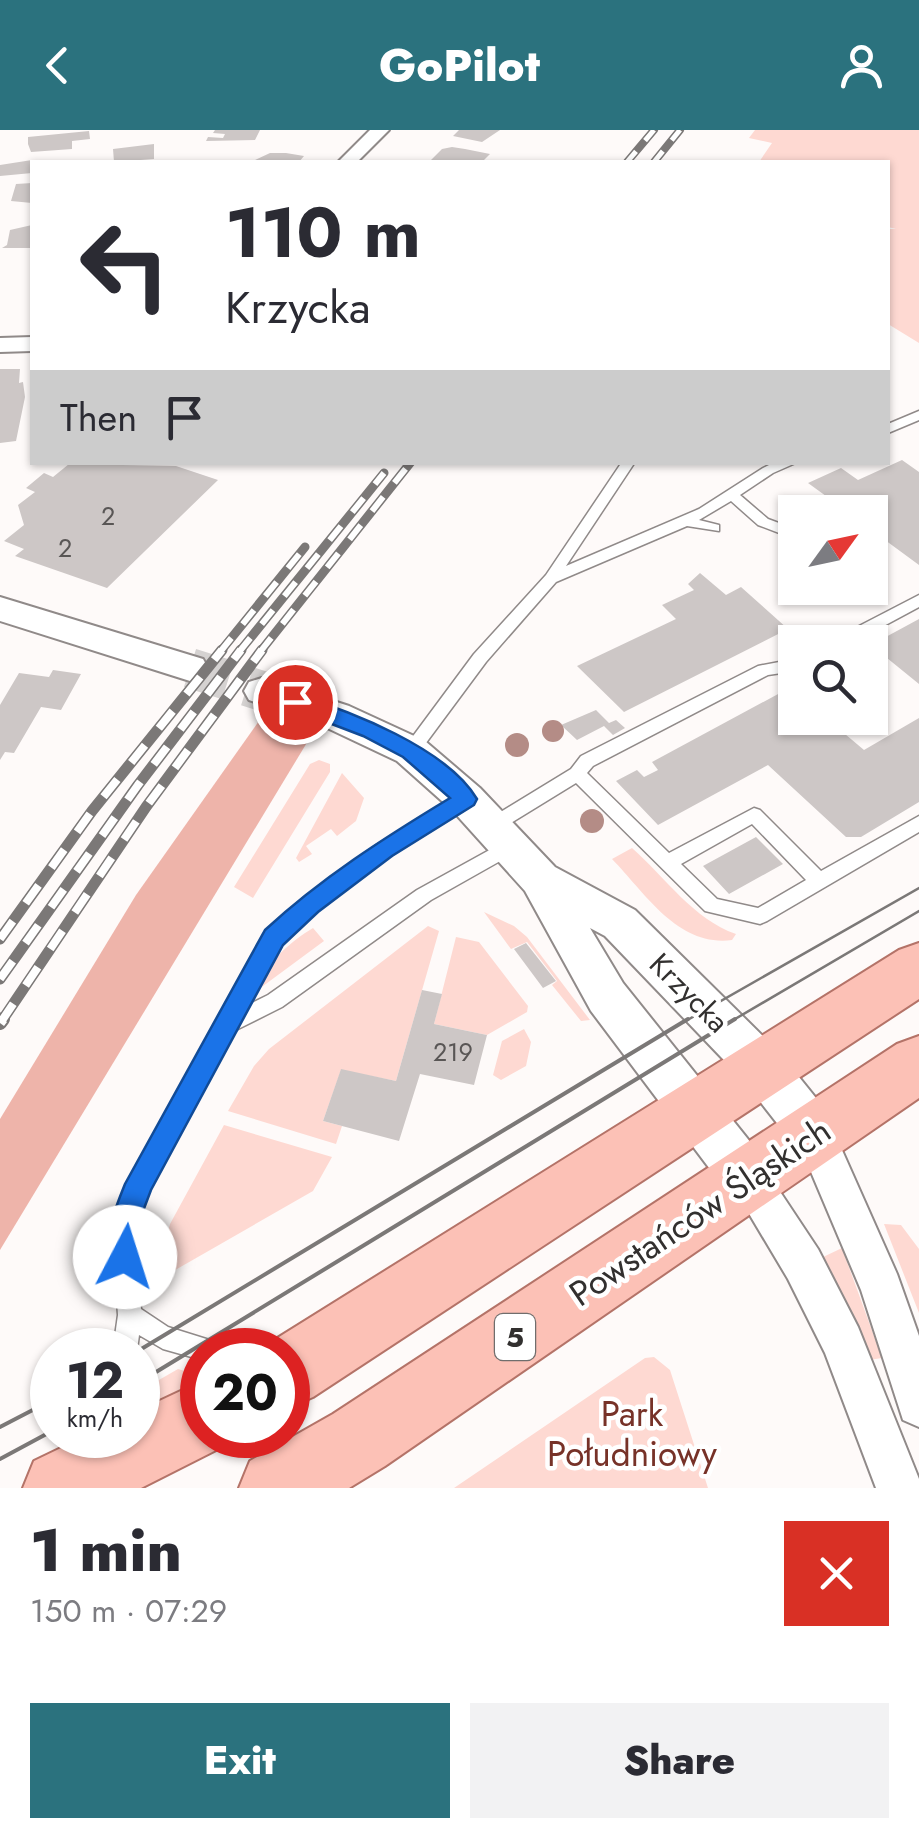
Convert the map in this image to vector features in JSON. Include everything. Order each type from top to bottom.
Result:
[{"type":"main road","points":[[310,1353],[919,968]]},
{"type":"main road","name":"Powstańców Śląskich","points":[[277,1488],[376,1429],[919,1064]]},
{"type":"main road","points":[[75,1471],[180,1427]]},
{"type":"street","points":[[349,160],[380,130]]},
{"type":"street","points":[[0,345],[30,344]]},
{"type":"street","points":[[0,609],[190,668]]},
{"type":"street","name":"Krzycka","points":[[262,691],[336,716],[411,751],[502,838],[620,923],[762,1066],[815,1134]]},
{"type":"street","name":"Krzycka","points":[[502,838],[607,997],[749,1180]]},
{"type":"street","points":[[815,1134],[882,1290],[919,1404]]},
{"type":"street","points":[[749,1180],[803,1264],[843,1342],[900,1488]]},
{"type":"lane","points":[[890,428],[919,415]]},
{"type":"lane","points":[[411,751],[480,658],[551,578],[627,465]]},
{"type":"lane","points":[[551,578],[684,521],[734,496],[770,467],[779,465]]},
{"type":"lane","points":[[734,496],[763,522],[778,528]]},
{"type":"lane","points":[[684,521],[714,528]]},
{"type":"lane","points":[[873,625],[919,600]]},
{"type":"lane","points":[[227,1024],[275,1001],[502,838],[587,762],[764,670],[778,668]]},
{"type":"lane","points":[[577,774],[712,906],[760,916],[919,823]]},
{"type":"lane","points":[[669,862],[754,814],[820,882]]},
{"type":"lane","points":[[128,1328],[123,1227],[139,1184],[274,938],[293,918],[400,838],[502,838]]},
{"type":"lane","points":[[130,1316],[163,1337],[180,1342]]},
{"type":"green space","points":[[755,130],[919,130],[919,343],[890,325],[890,229],[896,229],[890,228],[890,160],[760,160],[772,143],[749,138]]},
{"type":"green space","points":[[319,760],[330,764],[330,772],[253,898],[234,887],[310,764]]},
{"type":"green space","points":[[342,773],[364,798],[356,821],[337,836],[331,829],[306,846],[312,854],[299,862],[296,858]]},
{"type":"green space","points":[[632,848],[693,908],[736,934],[732,940],[695,935],[664,915],[612,859]]},
{"type":"green space","points":[[484,912],[527,937],[590,1020],[581,1021],[552,985],[557,981],[527,942],[511,949]]},
{"type":"green space","points":[[428,926],[439,931],[396,1081],[341,1070],[323,1121],[342,1126],[336,1144],[228,1111],[254,1066],[269,1049]]},
{"type":"green space","points":[[313,928],[324,941],[259,989],[272,963]]},
{"type":"green space","points":[[456,937],[479,942],[528,1006],[527,1012],[487,1035],[434,1024]]},
{"type":"green space","points":[[524,1029],[531,1042],[526,1066],[501,1080],[493,1075],[502,1041]]},
{"type":"green space","points":[[224,1125],[332,1157],[313,1191],[170,1273],[166,1239],[170,1224]]},
{"type":"green space","points":[[884,1224],[901,1225],[919,1249],[919,1313]]},
{"type":"green space","points":[[842,1248],[882,1358],[869,1360],[821,1258]]},
{"type":"green space","name":"Park Południowy","points":[[654,1357],[670,1370],[708,1488],[454,1488],[645,1358]]},
{"type":"green space","points":[[180,1370],[180,1397],[160,1406],[160,1379]]},
{"type":"shaded area","points":[[266,711],[314,731],[0,1250],[0,1119],[136,895]]},
{"type":"building","points":[[260,130],[255,140],[206,141],[208,137],[223,138],[225,134],[213,133]]},
{"type":"building","points":[[459,130],[500,130],[482,142],[453,136]]},
{"type":"building","points":[[89,131],[90,139],[72,141],[72,149],[31,152],[28,144],[28,137]]},
{"type":"building","points":[[154,144],[154,159],[114,160],[113,149]]},
{"type":"building","points":[[452,147],[490,154],[484,160],[431,160],[442,149]]},
{"type":"building","points":[[270,153],[304,156],[301,160],[255,160]]},
{"type":"building","points":[[30,160],[30,173],[0,176],[0,165]]},
{"type":"building","points":[[30,183],[30,203],[11,201],[16,184]]},
{"type":"building","points":[[30,225],[30,248],[2,248],[7,245],[10,230]]},
{"type":"building","points":[[0,369],[20,369],[19,383],[23,382],[25,397],[16,441],[0,443]]},
{"type":"building","points":[[902,460],[919,472],[919,565],[888,542],[888,495],[825,495],[808,483],[841,468],[858,480]]},
{"type":"building","points":[[68,465],[122,465],[176,466],[218,480],[107,588],[15,556],[24,549],[4,541],[24,525],[18,505],[35,492],[26,488],[44,473],[53,477]]},
{"type":"building","points":[[700,573],[726,595],[741,587],[784,625],[778,625],[778,634],[624,712],[577,666],[676,619],[662,605],[694,590],[688,584]]},
{"type":"building","points":[[919,619],[919,684],[888,659],[888,636]]},
{"type":"building","points":[[53,670],[81,674],[61,710],[41,707],[14,753],[5,752],[0,760],[0,705],[19,673],[49,677]]},
{"type":"building","points":[[778,694],[778,735],[846,735],[864,750],[919,718],[919,802],[861,837],[846,837],[768,765],[658,825],[616,781],[637,770],[644,777],[658,770],[652,762]]},
{"type":"building","points":[[596,710],[609,723],[616,720],[625,728],[613,735],[604,726],[577,740],[561,725]]},
{"type":"building","points":[[756,837],[783,864],[729,894],[703,866]]},
{"type":"building","points":[[526,943],[556,981],[543,988],[514,949]]},
{"type":"building","points":[[422,990],[442,994],[434,1024],[487,1035],[474,1085],[420,1074],[399,1141],[323,1121],[341,1069],[396,1081]]},
{"type":"tunnel","points":[[190,668],[262,691]]},
{"type":"tram line","points":[[684,1022],[919,888]]},
{"type":"tram line","points":[[732,1021],[919,911]]},
{"type":"tram line","points":[[160,1338],[688,1019]]},
{"type":"tram line","points":[[160,1370],[732,1021]]},
{"type":"tram line","points":[[0,1427],[30,1411]]},
{"type":"tram line","points":[[0,1459],[30,1443]]},
{"type":"railway","points":[[629,160],[654,130]]},
{"type":"railway","points":[[656,160],[680,130]]},
{"type":"railway","points":[[260,652],[409,465]]},
{"type":"railway","points":[[239,652],[384,473]]},
{"type":"railway","points":[[220,652],[305,547]]},
{"type":"railway","points":[[0,939],[92,811],[222,650]]},
{"type":"railway","points":[[0,979],[138,785],[241,650]]},
{"type":"railway","points":[[1,1022],[146,807],[262,650]]},
{"type":"railway","points":[[0,1023],[3,1019]]},
{"type":"route","points":[[125,1257],[123,1227],[139,1184],[274,938],[309,904],[410,832],[466,799],[411,751],[371,730],[295,702]]}]
